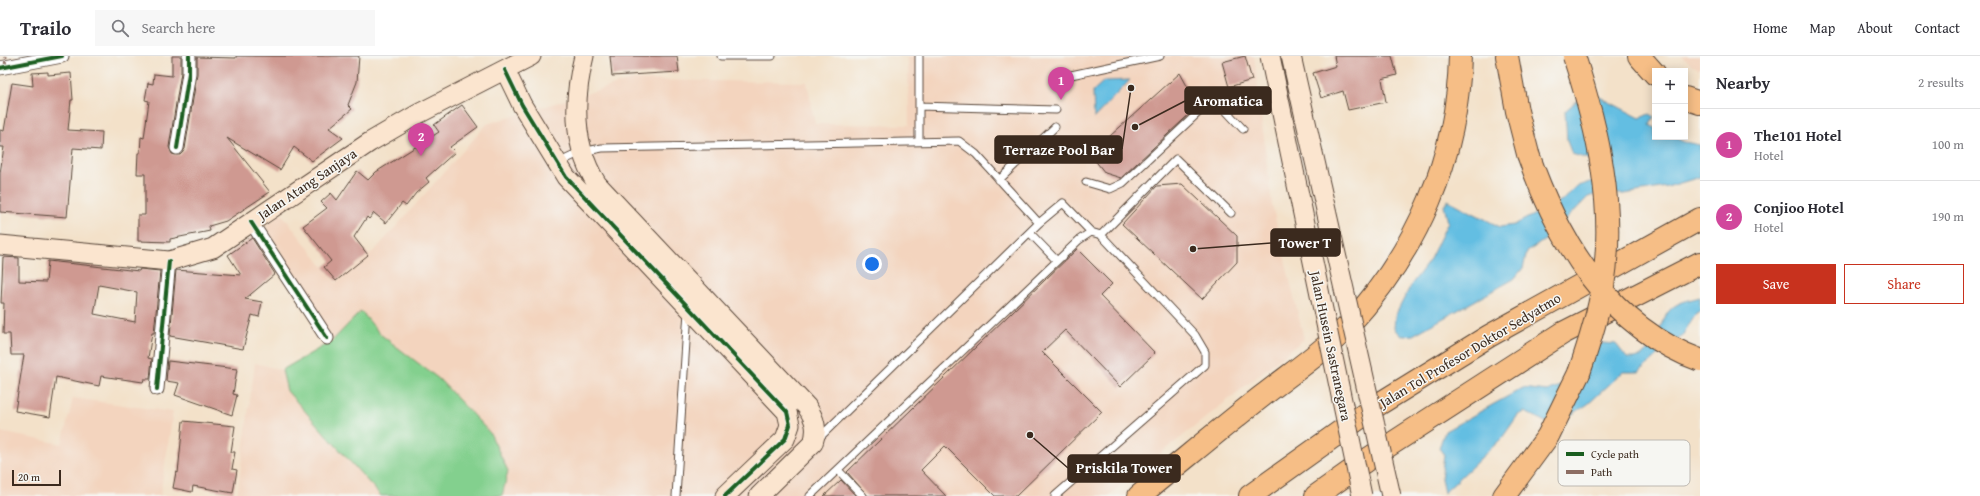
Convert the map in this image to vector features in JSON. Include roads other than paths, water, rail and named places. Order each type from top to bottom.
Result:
[{"type":"highway","points":[[1139,496],[1261,396],[1304,365],[1347,326],[1379,288],[1409,243],[1438,183],[1452,130],[1458,86],[1460,56]]},
{"type":"highway","points":[[1507,56],[1517,111],[1528,154],[1541,191],[1561,232],[1614,305],[1655,339],[1670,348],[1700,360]]},
{"type":"highway","points":[[1504,496],[1548,436],[1566,402],[1579,373],[1589,343],[1597,316],[1603,285],[1607,252],[1605,185],[1597,134],[1574,56]]},
{"type":"highway","points":[[1639,56],[1652,71]]},
{"type":"highway","points":[[1688,99],[1700,103]]},
{"type":"highway","name":"Jalan Tol Profesor Doktor Sedyatmo","points":[[1250,496],[1386,400],[1489,336],[1700,219]]},
{"type":"highway","points":[[1316,496],[1368,459],[1563,333],[1700,262]]},
{"type":"highway","points":[[1645,291],[1700,270]]},
{"type":"main road","name":"Jalan Atang Sanjaya","points":[[0,245],[169,261],[213,248],[242,230],[251,222],[370,142],[418,114],[531,56]]},
{"type":"main road","points":[[584,56],[578,83],[576,119],[581,152],[590,173],[597,184],[807,407],[815,421],[815,437],[813,443],[759,496]]},
{"type":"main road","name":"Jalan Husein Sastranegara","points":[[1270,56],[1362,496]]},
{"type":"main road","name":"Jalan Husein Sastranegara","points":[[1291,56],[1391,496]]},
{"type":"main road","points":[[505,70],[522,105],[557,163],[575,188],[787,412],[790,419],[789,432],[785,439],[725,496]]},
{"type":"street","points":[[4,63],[62,56]]},
{"type":"street","points":[[177,148],[189,72],[189,56]]},
{"type":"street","points":[[251,222],[327,338]]},
{"type":"street","points":[[157,389],[169,261]]},
{"type":"lane","points":[[721,56],[772,56]]},
{"type":"lane","points":[[919,56],[919,142]]},
{"type":"lane","points":[[1057,78],[1160,56]]},
{"type":"lane","points":[[1086,182],[1110,189],[1123,183],[1214,98],[1243,129]]},
{"type":"lane","points":[[918,106],[1056,110]]},
{"type":"lane","points":[[999,180],[1055,127]]},
{"type":"lane","points":[[557,163],[581,152],[602,148],[959,141],[976,154],[1039,223]]},
{"type":"lane","points":[[1101,235],[1176,160],[1231,212]]},
{"type":"lane","points":[[813,443],[1039,223],[1063,203],[1090,232],[1101,235],[1195,335],[1205,352],[1204,365],[1055,496]]},
{"type":"lane","points":[[810,496],[1079,240],[1090,232]]},
{"type":"lane","points":[[1030,233],[1057,261]]},
{"type":"lane","points":[[676,496],[688,308]]},
{"type":"lane","points":[[838,470],[863,496]]},
{"type":"water","points":[[1130,80],[1094,118],[1093,91],[1104,81]]},
{"type":"water","points":[[1594,94],[1640,118],[1649,114],[1652,116],[1650,125],[1652,126],[1652,140],[1680,140],[1700,145],[1700,177],[1667,187],[1624,194],[1599,194],[1588,197],[1549,237],[1527,252],[1523,268],[1514,279],[1413,335],[1402,336],[1394,329],[1395,316],[1411,285],[1429,261],[1448,222],[1444,206],[1448,200],[1500,227],[1514,225],[1566,198],[1575,187],[1593,181],[1595,161],[1572,154],[1567,141],[1565,111],[1579,99]]},
{"type":"water","points":[[1700,297],[1700,311],[1696,313],[1682,336],[1639,372],[1623,372],[1588,404],[1554,426],[1525,412],[1518,415],[1502,438],[1444,493],[1441,479],[1444,455],[1439,448],[1445,431],[1523,388],[1547,391],[1566,384],[1591,351],[1603,343],[1616,344],[1627,358],[1637,358],[1649,349],[1654,342],[1664,318],[1675,305]]},
{"type":"place","name":"Terraze Pool Bar","points":[[1131,88]]},
{"type":"place","name":"The101 Hotel","points":[[1061,100]]},
{"type":"place","name":"Aromatica","points":[[1135,127]]},
{"type":"place","name":"Conjioo Hotel","points":[[421,156]]},
{"type":"place","name":"Tower T","points":[[1193,249]]},
{"type":"place","name":"Priskila Tower","points":[[1030,435]]}]
